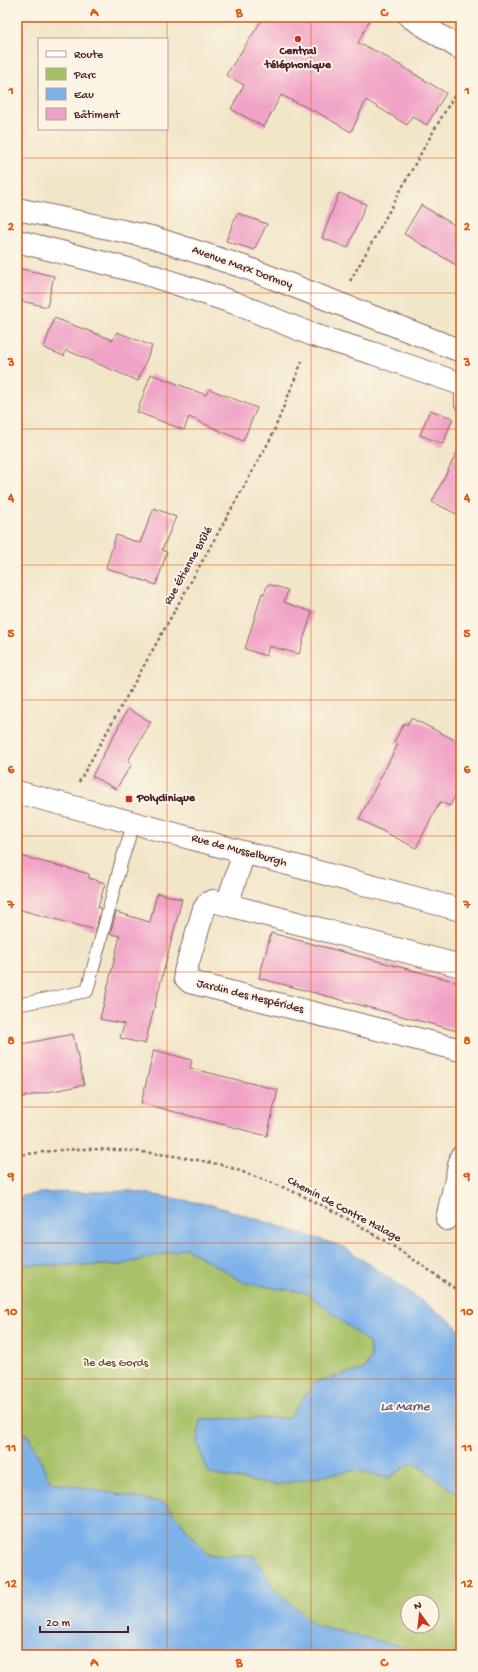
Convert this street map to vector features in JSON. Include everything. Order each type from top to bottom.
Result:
[{"type":"street","points":[[410,17],[461,49]]},
{"type":"street","name":"Avenue Marx Dormoy","points":[[17,209],[151,237],[247,268],[461,351]]},
{"type":"street","points":[[17,241],[144,273],[235,303],[314,335],[378,355],[461,384]]},
{"type":"street","name":"Rue de Musselburgh","points":[[17,792],[461,910]]},
{"type":"street","points":[[227,904],[244,853]]},
{"type":"street","name":"Jardin des Hespérides","points":[[461,966],[213,901],[208,902],[204,909],[185,972],[186,977],[190,982],[461,1050]]},
{"type":"street","points":[[447,1219],[461,1157]]},
{"type":"lane","points":[[461,396],[461,404]]},
{"type":"lane","points":[[17,1005],[87,991],[121,863],[134,822]]},
{"type":"path","points":[[349,283],[438,122],[461,85]]},
{"type":"path","name":"Rue Étienne Brûlé","points":[[76,788],[271,438],[305,355]]},
{"type":"path","name":"Chemin de Contre Halage","points":[[17,1155],[82,1149],[120,1150],[168,1155],[223,1166],[282,1186],[323,1206],[383,1239],[423,1265],[461,1293]]},
{"type":"green space","name":"île des Gords","points":[[186,1248],[245,1283],[307,1293],[369,1342],[371,1357],[365,1369],[314,1383],[289,1418],[200,1419],[197,1443],[210,1474],[275,1485],[355,1470],[388,1478],[414,1462],[461,1497],[461,1655],[437,1655],[316,1626],[274,1589],[254,1557],[208,1555],[165,1503],[51,1482],[27,1434],[17,1430],[17,1265],[120,1265]]},
{"type":"water","name":"La Marne","points":[[131,1191],[212,1205],[344,1247],[453,1323],[461,1332],[461,1497],[414,1462],[388,1478],[355,1470],[275,1485],[209,1474],[197,1443],[200,1419],[289,1418],[314,1383],[365,1369],[371,1357],[369,1343],[307,1293],[245,1283],[186,1248],[120,1265],[17,1265],[17,1197],[41,1193]]},
{"type":"water","points":[[17,1430],[27,1434],[51,1482],[165,1503],[208,1555],[254,1556],[274,1589],[316,1626],[437,1655],[17,1655]]},
{"type":"building","points":[[264,17],[371,17],[358,43],[378,52],[446,93],[427,125],[412,116],[407,125],[366,100],[351,132],[320,114],[281,95],[264,127],[231,109],[244,85],[226,75]]},
{"type":"building","points":[[339,193],[366,204],[348,248],[322,238]]},
{"type":"building","points":[[421,205],[461,229],[461,268],[404,234]]},
{"type":"building","points":[[237,213],[267,224],[254,250],[226,241]]},
{"type":"building","points":[[17,268],[54,276],[47,307],[17,300]]},
{"type":"building","points":[[54,318],[113,340],[117,332],[152,346],[138,381],[66,350],[64,356],[44,348]]},
{"type":"building","points":[[151,374],[206,395],[209,389],[257,408],[243,441],[189,417],[184,430],[137,412]]},
{"type":"building","points":[[430,410],[453,418],[443,444],[420,435]]},
{"type":"building","points":[[461,444],[461,516],[432,502]]},
{"type":"building","points":[[154,508],[176,517],[162,550],[167,552],[156,585],[106,568],[116,535],[140,543]]},
{"type":"building","points":[[268,584],[288,590],[284,602],[312,612],[299,654],[269,646],[266,656],[245,649],[262,593],[264,594]]},
{"type":"building","points":[[128,709],[151,722],[128,761],[132,764],[116,789],[92,776]]},
{"type":"building","points":[[411,718],[461,743],[461,784],[450,806],[440,802],[416,848],[359,819],[398,744],[394,742],[404,723],[407,725]]},
{"type":"building","points":[[17,855],[89,874],[89,878],[105,883],[98,908],[101,908],[96,930],[17,909]]},
{"type":"building","points":[[157,893],[182,899],[145,1044],[120,1038],[124,1024],[100,1019],[120,936],[110,934],[116,912],[150,922]]},
{"type":"building","points":[[271,933],[461,983],[461,1032],[259,978]]},
{"type":"building","points":[[73,1034],[84,1085],[17,1098],[17,1045]]},
{"type":"building","points":[[154,1050],[192,1060],[190,1068],[278,1090],[267,1136],[141,1103]]},
{"type":"place","name":"Central téléphonique","points":[[298,39]]},
{"type":"place","name":"Polyclinique","points":[[129,799]]}]
